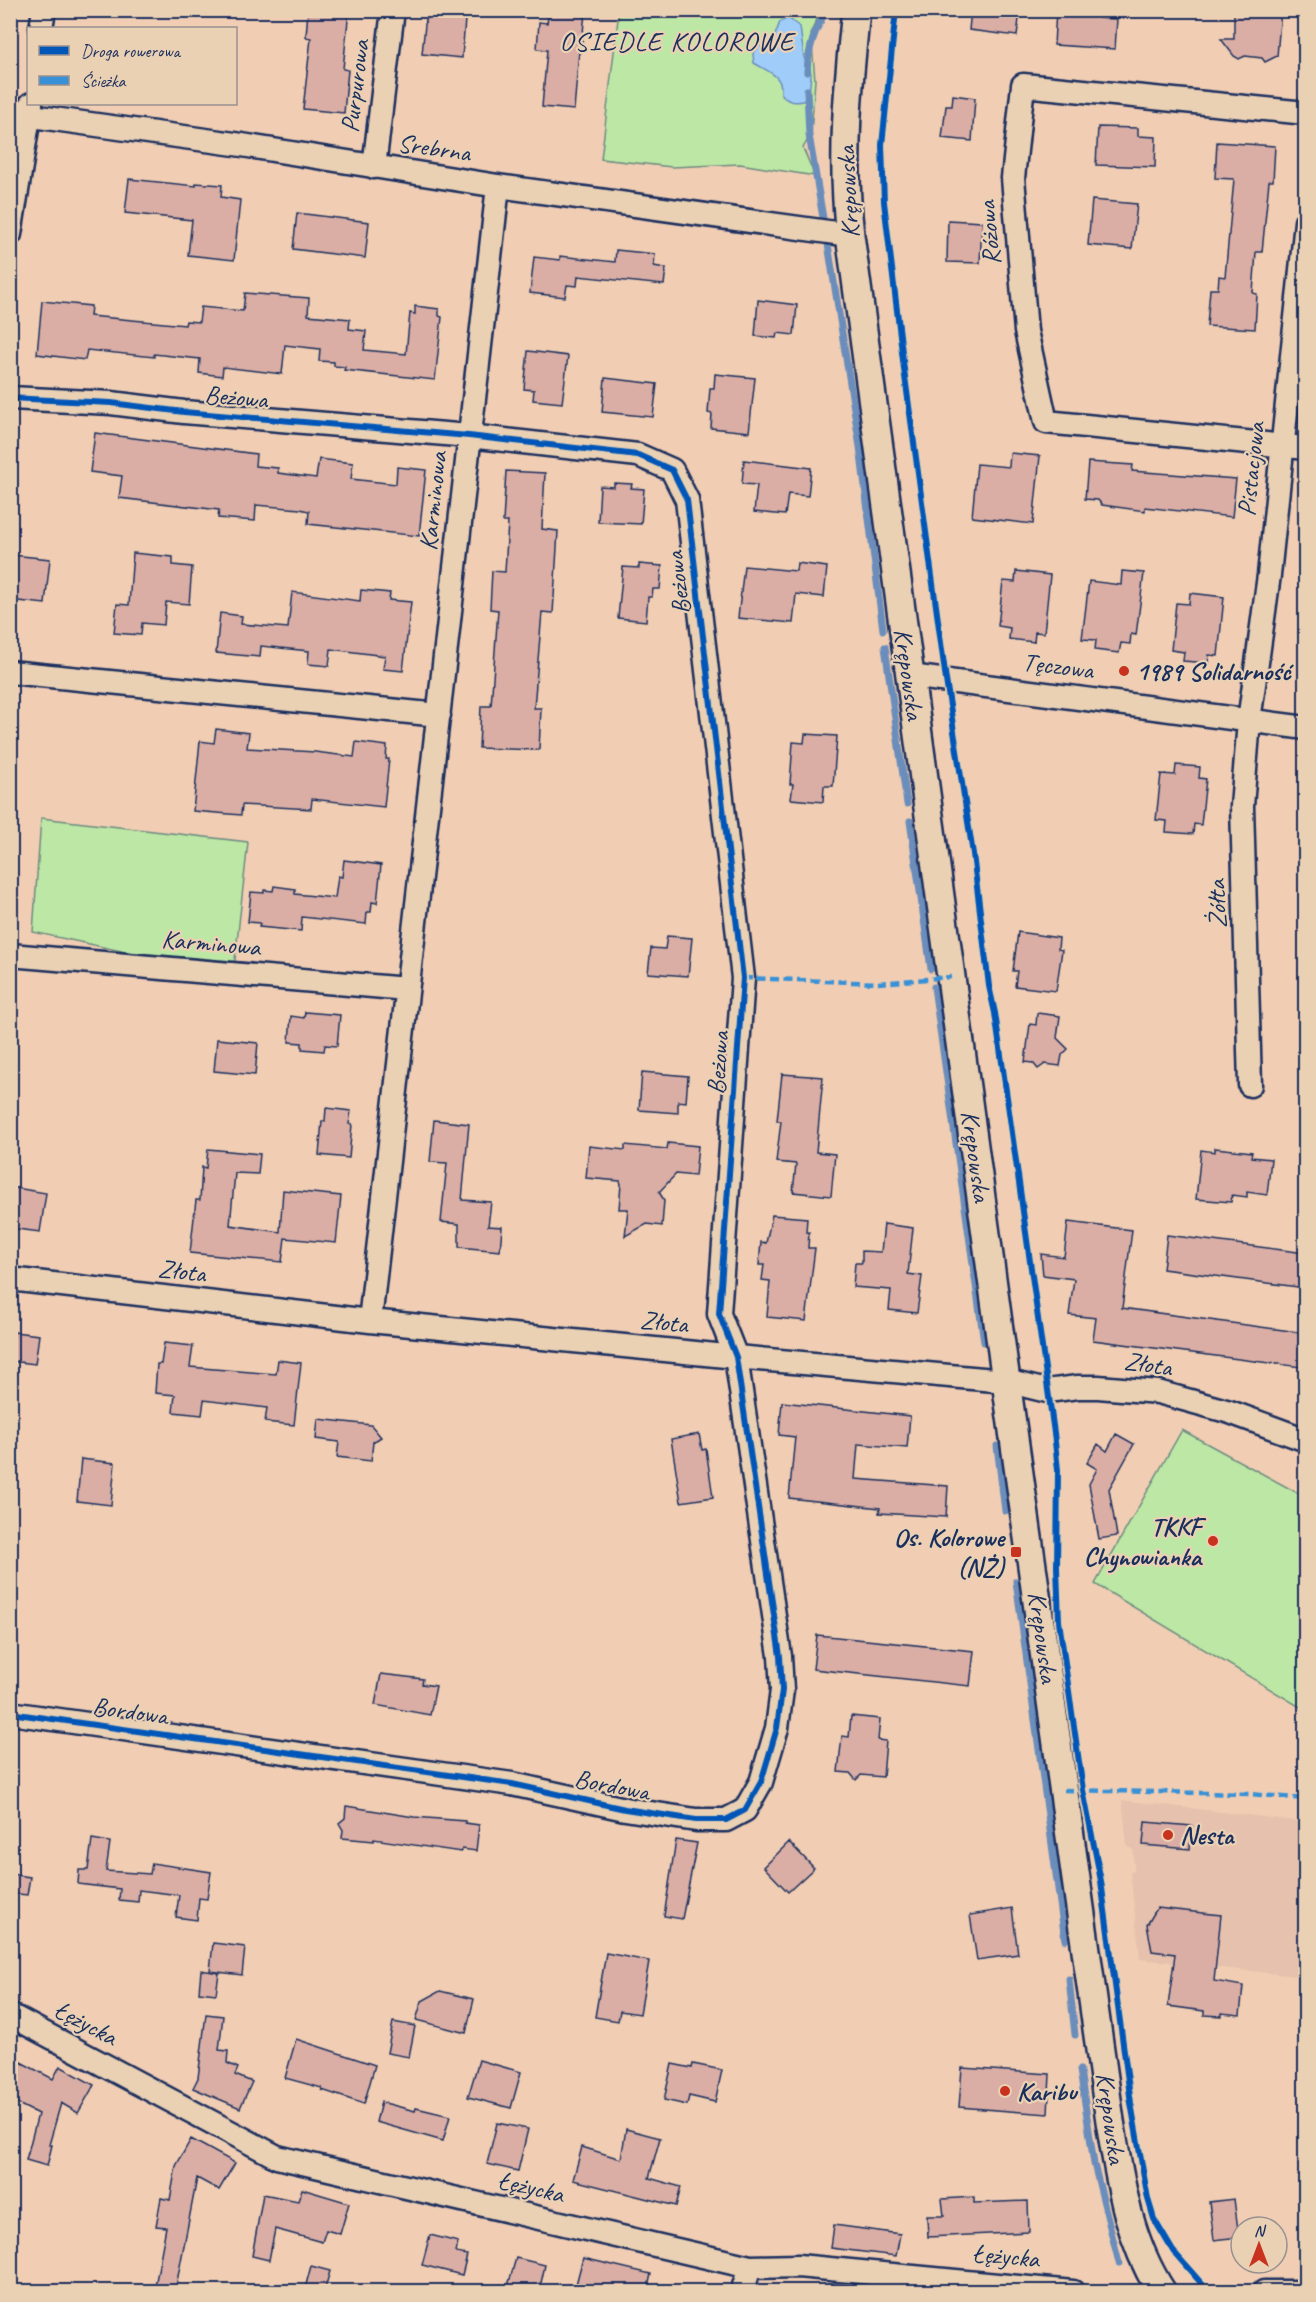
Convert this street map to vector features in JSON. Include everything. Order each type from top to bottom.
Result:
[{"type":"street","points":[[41,27],[44,10]]},
{"type":"street","name":"Purpurowa","points":[[374,167],[393,10]]},
{"type":"street","name":"Krępowska","points":[[856,10],[848,82],[844,156],[850,235],[1006,1382],[1120,2182],[1135,2238],[1162,2292]]},
{"type":"street","name":"Różowa","points":[[1282,446],[1046,422],[1026,331],[1013,178],[1023,85],[1305,113]]},
{"type":"street","points":[[10,234],[24,111]]},
{"type":"street","name":"Srebrna","points":[[24,111],[498,186],[850,235]]},
{"type":"street","name":"Karminowa","points":[[370,1321],[498,186]]},
{"type":"street","name":"Pistacjowa","points":[[1249,721],[1269,575],[1305,222]]},
{"type":"street","name":"Beżowa","points":[[10,398],[111,403],[184,412],[469,436],[638,455],[672,470],[687,500],[743,978],[719,1314],[736,1357]]},
{"type":"street","points":[[1282,446],[1305,448]]},
{"type":"street","points":[[10,672],[439,715]]},
{"type":"street","name":"Tęczowa","points":[[910,676],[1305,728]]},
{"type":"street","name":"Żółta","points":[[1249,721],[1242,806],[1250,1085]]},
{"type":"street","name":"Karminowa","points":[[10,955],[407,989]]},
{"type":"street","name":"Złota","points":[[10,1280],[370,1321],[1006,1382],[1047,1391],[1098,1387],[1158,1392],[1230,1412],[1305,1440]]},
{"type":"street","name":"Bordowa","points":[[10,1713],[512,1784],[625,1809],[696,1820],[726,1820],[745,1810],[761,1782],[777,1728],[782,1690],[779,1646],[736,1357]]},
{"type":"street","name":"Łężycka","points":[[10,2015],[277,2157],[750,2267],[798,2266],[1073,2292]]},
{"type":"street","points":[[742,2292],[750,2267]]},
{"type":"street","points":[[1264,2292],[1295,2292]]},
{"type":"shaded area","points":[[1122,1800],[1305,1822],[1305,1977],[1140,1959],[1130,1872],[1134,1871],[1133,1850],[1127,1846]]},
{"type":"green space","points":[[619,11],[821,11],[811,32],[815,80],[811,134],[803,148],[815,176],[740,164],[672,167],[601,159]]},
{"type":"green space","points":[[41,818],[248,842],[234,969],[191,966],[33,932]]},
{"type":"green space","name":"TKKF Chynowianka","points":[[1182,1430],[1305,1497],[1305,1710],[1095,1584]]},
{"type":"water","points":[[788,18],[800,27],[804,58],[810,67],[809,94],[799,102],[786,98],[781,93],[777,78],[754,63],[753,54],[757,48],[774,38],[780,22]]},
{"type":"building","points":[[308,10],[349,10],[343,69],[348,70],[344,113],[303,109],[311,38],[306,37]]},
{"type":"building","points":[[549,10],[585,13],[574,110],[542,107],[547,50],[537,49],[539,22],[547,23]]},
{"type":"building","points":[[971,10],[1020,10],[1017,36],[969,30]]},
{"type":"building","points":[[1056,10],[1099,10],[1099,18],[1117,19],[1115,49],[1054,45]]},
{"type":"building","points":[[1234,10],[1281,10],[1277,56],[1265,62],[1262,58],[1245,56],[1239,59],[1234,56],[1221,39],[1234,39]]},
{"type":"building","points":[[426,15],[465,19],[462,58],[422,54]]},
{"type":"building","points":[[953,95],[975,98],[972,141],[942,138],[946,106],[952,106]]},
{"type":"building","points":[[1098,127],[1138,128],[1138,136],[1156,137],[1155,167],[1096,165]]},
{"type":"building","points":[[1217,142],[1275,146],[1273,181],[1269,181],[1262,252],[1256,252],[1253,293],[1257,294],[1255,329],[1207,326],[1210,289],[1218,289],[1219,276],[1225,277],[1234,179],[1215,178]]},
{"type":"building","points":[[129,179],[196,186],[196,183],[222,185],[221,197],[240,200],[234,260],[188,255],[192,220],[125,213]]},
{"type":"building","points":[[1092,200],[1137,204],[1132,249],[1088,245]]},
{"type":"building","points":[[297,213],[369,222],[365,258],[293,249]]},
{"type":"building","points":[[948,220],[982,222],[980,263],[947,262]]},
{"type":"building","points":[[616,250],[655,254],[654,266],[666,268],[664,285],[578,276],[577,286],[567,285],[565,297],[530,293],[534,257],[560,260],[560,256],[615,262]]},
{"type":"building","points":[[245,293],[309,298],[308,315],[350,319],[349,329],[366,331],[364,350],[406,354],[410,313],[415,314],[415,306],[439,309],[439,316],[442,317],[435,380],[344,370],[345,367],[334,366],[334,362],[319,361],[320,349],[285,345],[282,374],[223,367],[222,376],[199,373],[200,359],[154,354],[154,357],[87,350],[85,360],[37,354],[42,301],[91,306],[90,316],[185,325],[186,321],[199,322],[201,307],[243,311]]},
{"type":"building","points":[[758,300],[797,305],[794,335],[777,333],[776,338],[755,336]]},
{"type":"building","points":[[528,351],[568,356],[562,403],[533,400],[534,390],[524,389]]},
{"type":"building","points":[[715,374],[755,378],[749,432],[711,428],[712,414],[708,413],[710,388],[714,388]]},
{"type":"building","points":[[605,378],[657,384],[653,417],[602,412]]},
{"type":"building","points":[[95,433],[256,454],[255,466],[278,468],[278,473],[316,478],[319,459],[353,463],[351,479],[396,484],[397,467],[426,470],[419,536],[308,524],[309,511],[300,509],[256,505],[255,521],[218,518],[219,510],[119,498],[122,476],[90,472]]},
{"type":"building","points":[[1010,453],[1040,456],[1033,524],[972,517],[977,464],[1009,467]]},
{"type":"building","points":[[744,460],[811,468],[808,496],[788,494],[785,515],[754,512],[757,485],[742,484]]},
{"type":"building","points":[[1088,462],[1133,465],[1132,471],[1236,479],[1232,517],[1145,507],[1145,511],[1102,505],[1098,500],[1085,499]]},
{"type":"building","points":[[506,471],[545,473],[542,529],[558,531],[553,613],[542,612],[534,708],[541,708],[539,750],[479,748],[481,706],[491,706],[498,610],[490,609],[492,571],[505,572],[508,522],[503,522]]},
{"type":"building","points":[[614,483],[632,484],[631,488],[644,489],[641,524],[598,522],[600,486],[614,487]]},
{"type":"building","points":[[133,553],[173,557],[173,565],[192,567],[189,604],[166,602],[164,625],[142,623],[141,635],[114,633],[117,604],[129,605]]},
{"type":"building","points":[[12,555],[50,559],[45,604],[10,600]]},
{"type":"building","points":[[797,563],[827,567],[824,597],[796,594],[793,623],[738,618],[744,566],[796,571]]},
{"type":"building","points":[[639,564],[662,566],[660,589],[653,589],[652,597],[648,597],[646,621],[618,618],[623,567],[639,568]]},
{"type":"building","points":[[1016,571],[1050,575],[1044,633],[1035,632],[1034,642],[1009,639],[1010,628],[998,626],[1003,581],[1015,582]]},
{"type":"building","points":[[1122,571],[1144,573],[1136,635],[1131,634],[1130,644],[1121,643],[1119,653],[1095,650],[1096,640],[1082,639],[1089,581],[1121,585]]},
{"type":"building","points":[[361,590],[390,593],[389,600],[411,602],[403,671],[383,669],[385,656],[331,649],[329,666],[308,664],[309,651],[261,646],[260,657],[216,653],[220,613],[242,616],[241,624],[288,628],[292,592],[360,601]]},
{"type":"building","points":[[1190,593],[1224,597],[1218,656],[1209,655],[1208,663],[1183,661],[1184,652],[1171,650],[1176,603],[1189,604]]},
{"type":"building","points":[[216,729],[249,733],[247,748],[354,757],[356,742],[387,746],[386,759],[389,759],[384,807],[312,799],[311,809],[242,805],[241,815],[193,811],[200,741],[214,743]]},
{"type":"building","points":[[805,734],[837,736],[833,786],[824,786],[823,802],[791,799],[793,742],[804,743]]},
{"type":"building","points":[[1176,765],[1200,767],[1199,778],[1206,779],[1201,825],[1194,824],[1193,834],[1166,832],[1167,821],[1156,820],[1161,774],[1175,775]]},
{"type":"building","points":[[344,860],[381,865],[377,903],[372,902],[371,912],[367,912],[366,924],[302,917],[301,931],[259,927],[260,923],[248,922],[251,892],[273,891],[274,886],[295,889],[295,894],[335,898],[338,876],[342,877]]},
{"type":"building","points":[[1018,932],[1059,938],[1058,949],[1062,950],[1056,991],[1015,986],[1017,971],[1013,971]]},
{"type":"building","points":[[667,936],[692,938],[688,976],[648,973],[651,948],[665,949]]},
{"type":"building","points":[[305,1012],[340,1015],[337,1046],[325,1045],[324,1051],[302,1049],[302,1043],[289,1042],[291,1016],[304,1018]]},
{"type":"building","points":[[1037,1013],[1060,1016],[1057,1038],[1068,1049],[1062,1055],[1060,1066],[1045,1064],[1038,1069],[1033,1063],[1025,1062],[1030,1024],[1036,1025]]},
{"type":"building","points":[[217,1039],[258,1043],[255,1075],[214,1071]]},
{"type":"building","points":[[642,1072],[688,1076],[686,1102],[678,1101],[678,1113],[639,1110]]},
{"type":"building","points":[[782,1074],[823,1077],[816,1152],[835,1154],[831,1196],[793,1192],[796,1164],[776,1162],[781,1121],[777,1121]]},
{"type":"building","points":[[326,1108],[351,1111],[349,1158],[319,1155],[322,1121],[325,1121]]},
{"type":"building","points":[[434,1120],[469,1124],[462,1200],[491,1202],[488,1226],[502,1227],[500,1251],[459,1247],[459,1224],[441,1222],[447,1163],[430,1162]]},
{"type":"building","points":[[668,1143],[698,1146],[695,1176],[676,1174],[659,1192],[664,1200],[662,1226],[647,1224],[625,1236],[628,1209],[619,1209],[620,1181],[586,1178],[589,1146],[625,1150],[625,1145],[667,1149]]},
{"type":"building","points":[[1215,1148],[1252,1152],[1251,1157],[1271,1159],[1267,1195],[1247,1192],[1247,1197],[1232,1195],[1231,1202],[1196,1199],[1201,1150],[1215,1152]]},
{"type":"building","points":[[208,1149],[260,1154],[258,1174],[235,1173],[230,1225],[280,1232],[283,1190],[341,1196],[336,1243],[285,1238],[282,1262],[190,1253],[196,1200],[200,1200],[202,1167],[206,1168]]},
{"type":"building","points":[[10,1187],[46,1193],[40,1232],[10,1228]]},
{"type":"building","points":[[772,1215],[807,1218],[808,1248],[815,1248],[806,1321],[767,1317],[770,1281],[762,1280],[764,1265],[759,1265],[761,1242],[766,1243]]},
{"type":"building","points":[[1068,1222],[1132,1230],[1122,1308],[1305,1333],[1301,1367],[1093,1340],[1096,1318],[1069,1315],[1074,1279],[1043,1275],[1041,1254],[1064,1257]]},
{"type":"building","points":[[884,1224],[913,1228],[908,1274],[922,1276],[917,1313],[889,1310],[891,1290],[853,1287],[855,1263],[862,1263],[862,1251],[881,1252]]},
{"type":"building","points":[[1167,1235],[1305,1253],[1305,1288],[1163,1269]]},
{"type":"building","points":[[14,1332],[39,1335],[35,1364],[11,1361]]},
{"type":"building","points":[[164,1343],[193,1346],[190,1367],[276,1374],[278,1360],[301,1363],[294,1425],[265,1422],[267,1408],[204,1400],[202,1415],[173,1412],[175,1395],[155,1393],[157,1364],[161,1364]]},
{"type":"building","points":[[782,1402],[910,1416],[907,1448],[858,1444],[855,1479],[948,1486],[946,1517],[879,1513],[880,1508],[789,1498],[795,1437],[779,1435]]},
{"type":"building","points":[[318,1419],[371,1425],[381,1437],[373,1442],[371,1461],[337,1457],[339,1442],[316,1439]]},
{"type":"building","points":[[699,1434],[702,1450],[706,1449],[713,1497],[681,1502],[671,1439]]},
{"type":"building","points":[[1116,1434],[1134,1444],[1109,1489],[1117,1536],[1099,1539],[1089,1484],[1097,1469],[1087,1463],[1098,1444],[1107,1451]]},
{"type":"building","points":[[81,1459],[115,1463],[111,1505],[77,1501]]},
{"type":"building","points":[[817,1635],[974,1651],[970,1686],[813,1669]]},
{"type":"building","points":[[381,1674],[423,1679],[422,1684],[436,1686],[430,1715],[375,1705]]},
{"type":"building","points":[[851,1716],[880,1719],[878,1740],[886,1741],[883,1777],[861,1775],[856,1780],[850,1773],[838,1772],[842,1736],[849,1737]]},
{"type":"building","points":[[346,1806],[414,1817],[465,1821],[465,1823],[479,1825],[476,1851],[462,1849],[461,1852],[374,1839],[374,1841],[342,1838],[343,1830],[339,1823],[345,1818]]},
{"type":"building","name":"Nesta","points":[[1145,1822],[1192,1826],[1190,1849],[1143,1845]]},
{"type":"building","points":[[92,1839],[110,1842],[106,1871],[150,1874],[152,1863],[211,1872],[207,1899],[199,1898],[197,1920],[176,1917],[179,1895],[139,1890],[138,1902],[119,1900],[120,1889],[78,1884],[79,1870],[88,1870]]},
{"type":"building","points":[[676,1840],[697,1843],[682,1919],[664,1916]]},
{"type":"building","points":[[789,1842],[814,1868],[788,1892],[764,1867]]},
{"type":"building","points":[[10,1874],[30,1877],[27,1895],[10,1893]]},
{"type":"building","points":[[1012,1908],[1018,1954],[977,1960],[970,1915]]},
{"type":"building","points":[[1157,1908],[1221,1915],[1214,1981],[1243,1986],[1240,2015],[1222,2013],[1222,2016],[1204,2015],[1204,2011],[1168,2006],[1175,1954],[1152,1951],[1147,1925]]},
{"type":"building","points":[[213,1943],[245,1947],[242,1975],[210,1971]]},
{"type":"building","points":[[606,1953],[649,1961],[640,2014],[620,2011],[618,2021],[595,2017]]},
{"type":"building","points":[[201,1970],[219,1973],[216,1994],[199,1992]]},
{"type":"building","points":[[440,1991],[474,1999],[466,2033],[416,2020],[422,2001]]},
{"type":"building","points":[[206,2014],[223,2016],[219,2050],[228,2051],[227,2063],[238,2068],[235,2075],[252,2082],[240,2108],[193,2088],[198,2078]]},
{"type":"building","points":[[393,2022],[415,2026],[409,2057],[387,2053]]},
{"type":"building","points":[[296,2039],[375,2065],[364,2104],[322,2090],[322,2088],[285,2078]]},
{"type":"building","points":[[17,2060],[53,2079],[60,2066],[94,2085],[78,2113],[61,2103],[49,2145],[52,2145],[47,2166],[26,2160],[38,2114],[10,2100],[10,2071]]},
{"type":"building","points":[[479,2060],[521,2072],[511,2108],[468,2097]]},
{"type":"building","points":[[672,2064],[692,2068],[693,2064],[722,2070],[715,2102],[689,2096],[687,2105],[664,2100]]},
{"type":"building","name":"Karibu","points":[[962,2068],[1050,2074],[1048,2114],[959,2107]]},
{"type":"building","points":[[381,2102],[415,2111],[416,2108],[450,2116],[443,2141],[376,2122]]},
{"type":"building","points":[[497,2123],[528,2129],[518,2171],[487,2164]]},
{"type":"building","points":[[626,2129],[660,2138],[649,2178],[681,2187],[676,2206],[573,2180],[582,2147],[621,2159]]},
{"type":"building","points":[[191,2139],[235,2163],[219,2190],[197,2178],[175,2292],[154,2292],[166,2227],[156,2226],[161,2198],[170,2200],[176,2166]]},
{"type":"building","points":[[302,2189],[349,2203],[340,2234],[326,2230],[322,2242],[275,2229],[269,2260],[252,2256],[263,2194],[298,2201]]},
{"type":"building","points":[[974,2197],[974,2203],[1028,2201],[1029,2232],[928,2237],[927,2216],[944,2216],[942,2199]]},
{"type":"building","points":[[1234,2199],[1236,2215],[1229,2215],[1229,2238],[1214,2240],[1209,2202]]},
{"type":"building","points":[[834,2225],[900,2234],[896,2256],[831,2248]]},
{"type":"building","points":[[430,2235],[458,2242],[456,2253],[467,2255],[462,2275],[422,2265]]},
{"type":"building","points":[[516,2258],[545,2265],[539,2292],[508,2286]]},
{"type":"building","points":[[583,2258],[651,2274],[647,2292],[574,2292]]},
{"type":"building","points":[[311,2266],[330,2271],[324,2292],[304,2292]]},
{"type":"waterway","points":[[807,72],[812,40],[827,10]]},
{"type":"waterway","points":[[807,90],[809,135],[823,218]]},
{"type":"waterway","points":[[828,244],[860,447],[883,630]]},
{"type":"waterway","points":[[885,647],[907,804]]},
{"type":"waterway","points":[[910,821],[931,969]]},
{"type":"waterway","points":[[934,987],[984,1342]]},
{"type":"waterway","points":[[997,1446],[1005,1511]]},
{"type":"waterway","points":[[1016,1581],[1065,1940]]},
{"type":"waterway","points":[[1069,1979],[1075,2035]]},
{"type":"waterway","points":[[1080,2070],[1094,2164],[1119,2263]]},
{"type":"marked path","points":[[743,978],[878,983],[951,977]]},
{"type":"marked path","points":[[1064,1790],[1249,1794],[1306,1799]]},
{"type":"cycle path","points":[[896,10],[882,145],[884,202],[946,680],[973,854],[989,986],[995,1013],[1054,1433],[1058,1470],[1059,1621],[1083,1790],[1101,1881],[1131,2103],[1148,2199],[1154,2219],[1173,2251],[1209,2292]]},
{"type":"cycle path","points":[[10,398],[111,403],[184,412],[469,436],[638,455],[672,470],[687,500],[743,978],[719,1314],[736,1357],[780,1656],[782,1690],[777,1728],[761,1782],[745,1810],[726,1820],[696,1820],[625,1809],[512,1784],[10,1713]]},
{"type":"place","name":"1989 Solidarność","points":[[1124,671]]},
{"type":"place","name":"TKKF Chynowianka","points":[[1213,1541]]},
{"type":"place","name":"Os. Kolorowe (NŻ)","points":[[1016,1552]]},
{"type":"place","name":"Nesta","points":[[1168,1835]]},
{"type":"place","name":"Karibu","points":[[1005,2091]]},
{"type":"district","name":"OSIEDLE KOLOROWE","points":[[677,41]]}]
